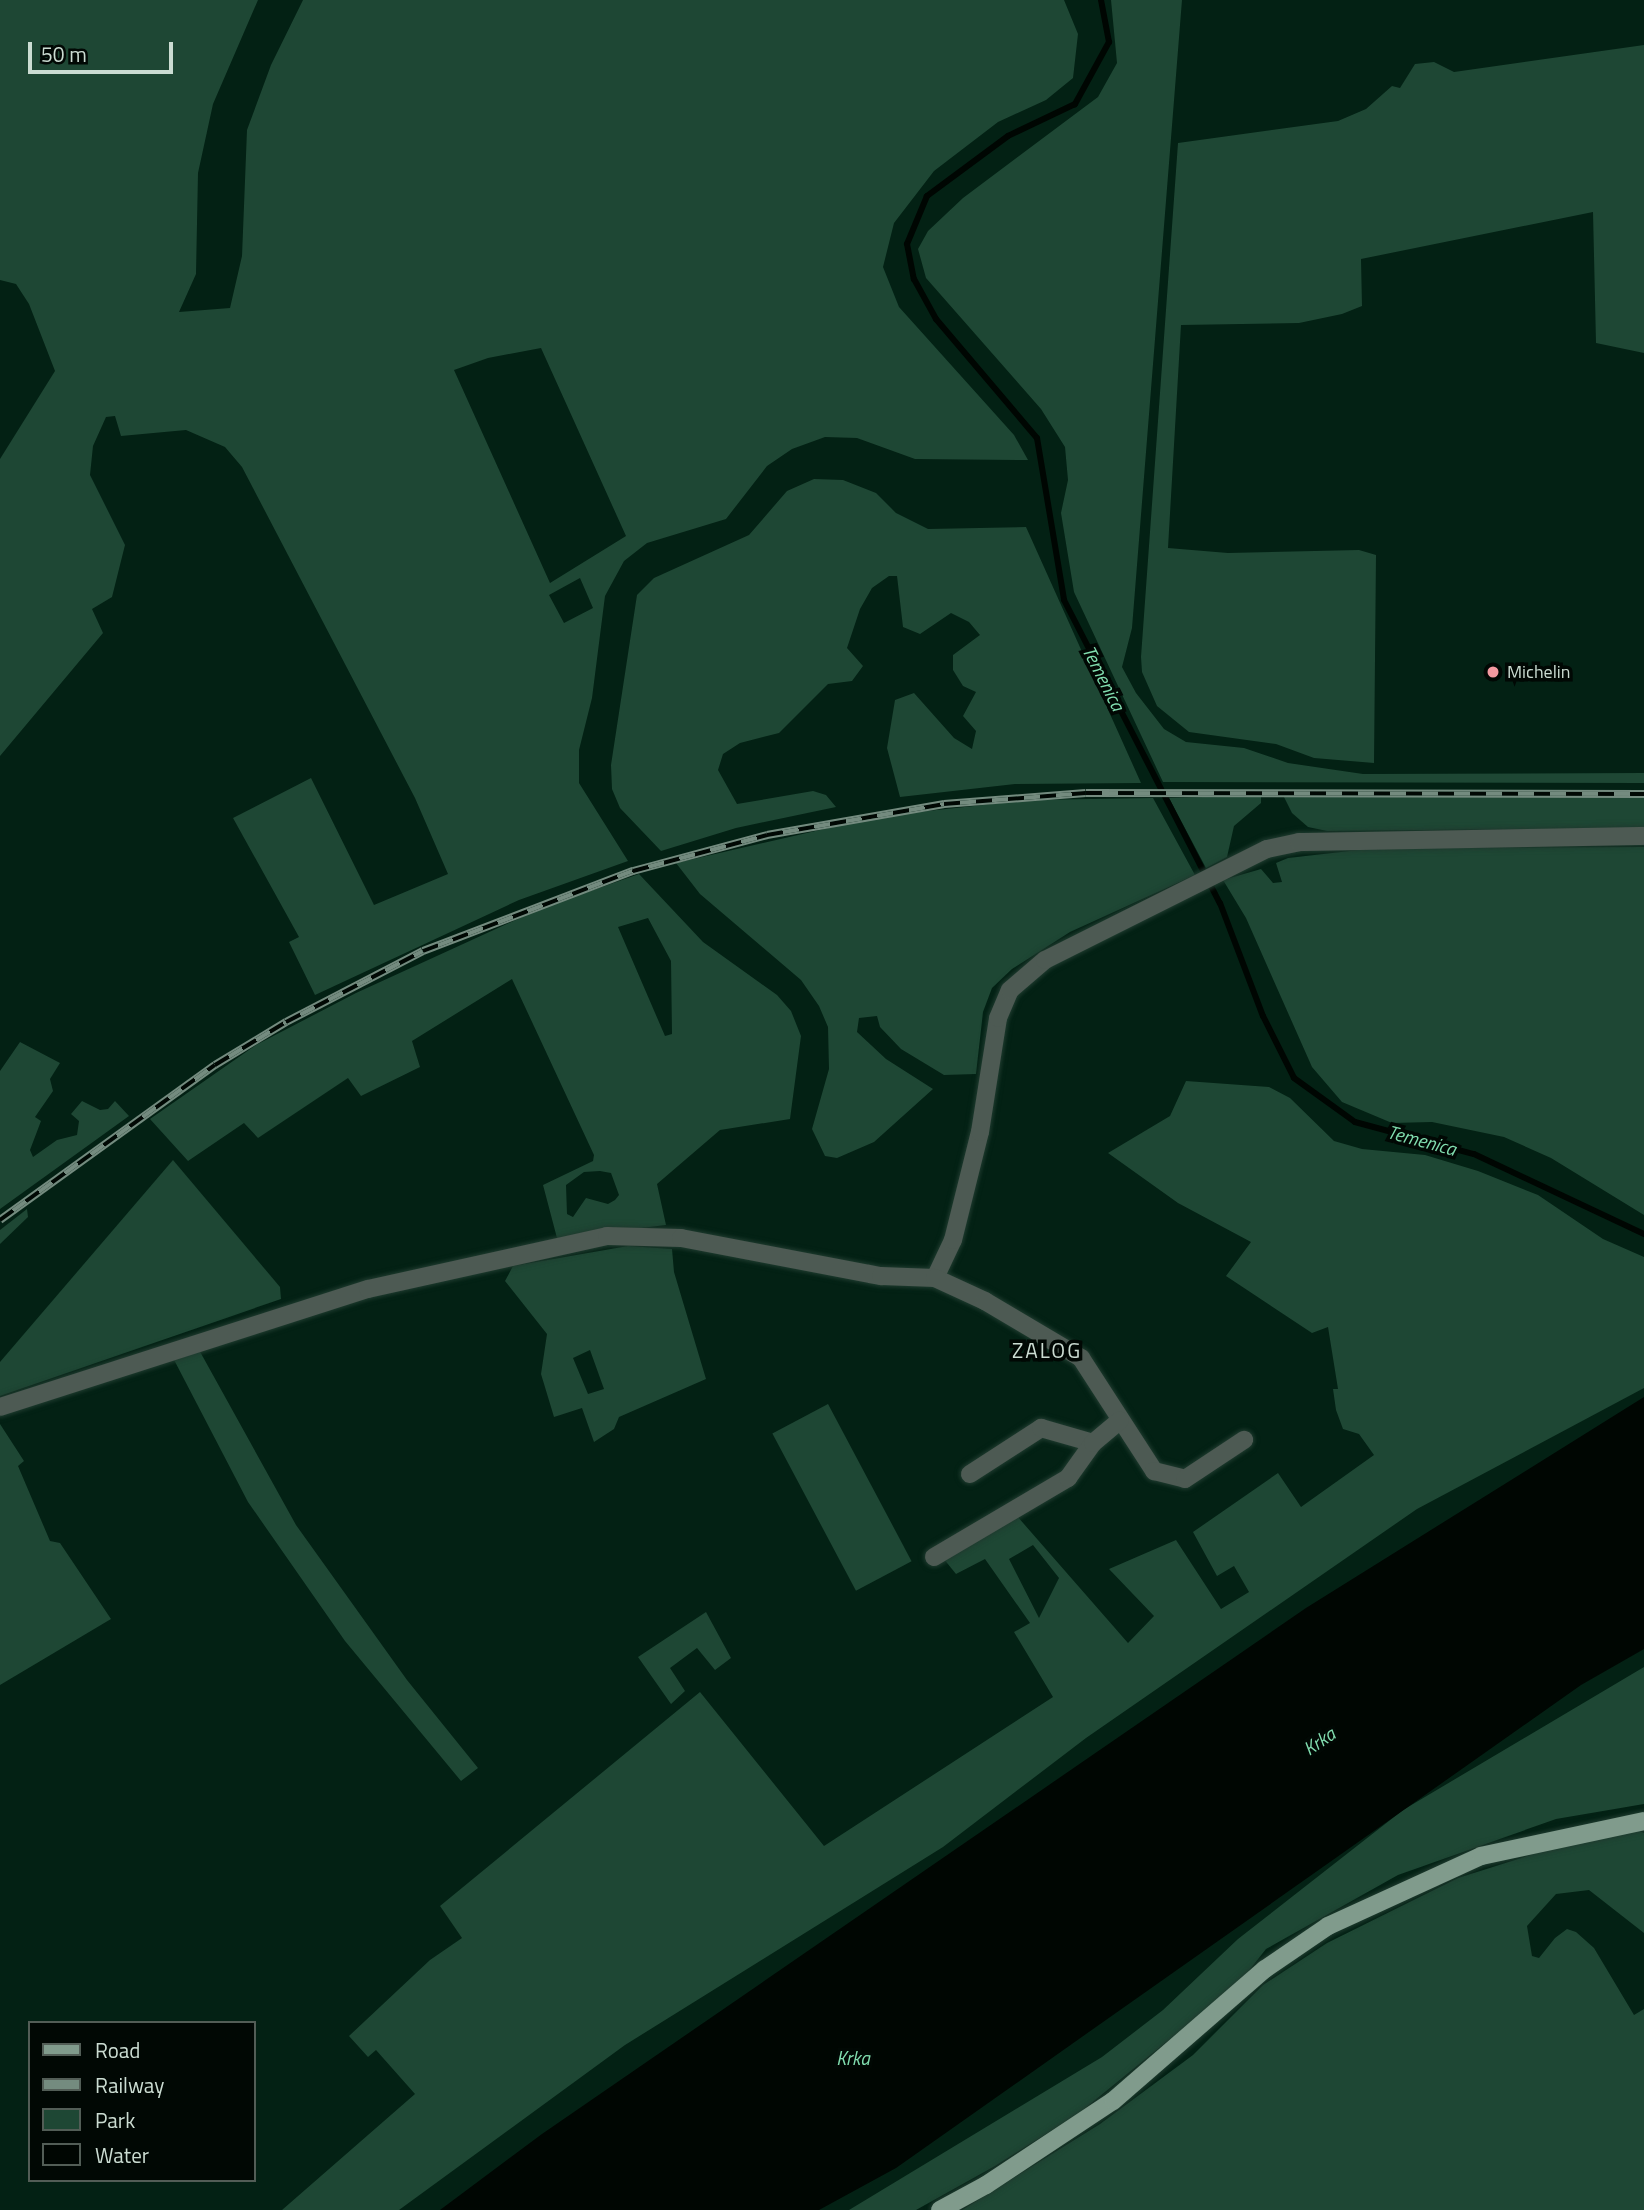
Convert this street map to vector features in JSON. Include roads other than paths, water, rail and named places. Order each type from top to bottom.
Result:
[{"type":"main road","points":[[940,2210],[986,2185],[1113,2101],[1265,1969],[1328,1926],[1481,1856],[1644,1821]]},
{"type":"street","points":[[935,1278],[953,1240],[980,1132],[990,1051],[1010,990],[1045,960],[1267,849],[1299,842],[1644,836]]},
{"type":"street","points":[[0,1407],[368,1289],[607,1236],[681,1238],[881,1276],[935,1278],[1041,1331],[1081,1358],[1153,1471],[1185,1479],[1244,1440]]},
{"type":"street","points":[[934,1557],[1068,1478],[1093,1443],[1120,1420]]},
{"type":"street","points":[[970,1474],[1041,1428],[1093,1443]]},
{"type":"water","name":"Krka","points":[[1644,1397],[1644,1649],[1581,1685],[896,2168],[819,2210],[440,2210],[542,2134],[1306,1608]]},
{"type":"waterway","name":"Temenica","points":[[1101,0],[1109,42],[1075,104],[1008,136],[927,196],[907,244],[914,279],[936,319],[1037,438],[1064,600],[1220,903],[1263,1016],[1294,1078],[1355,1122],[1474,1154],[1644,1234]]},
{"type":"railway","points":[[0,1220],[215,1065],[286,1022],[423,951],[633,871],[767,835],[944,804],[1086,793],[1644,794]]},
{"type":"place","name":"Michelin","points":[[1493,672]]},
{"type":"district","name":"ZALOG","points":[[1047,1350]]}]
